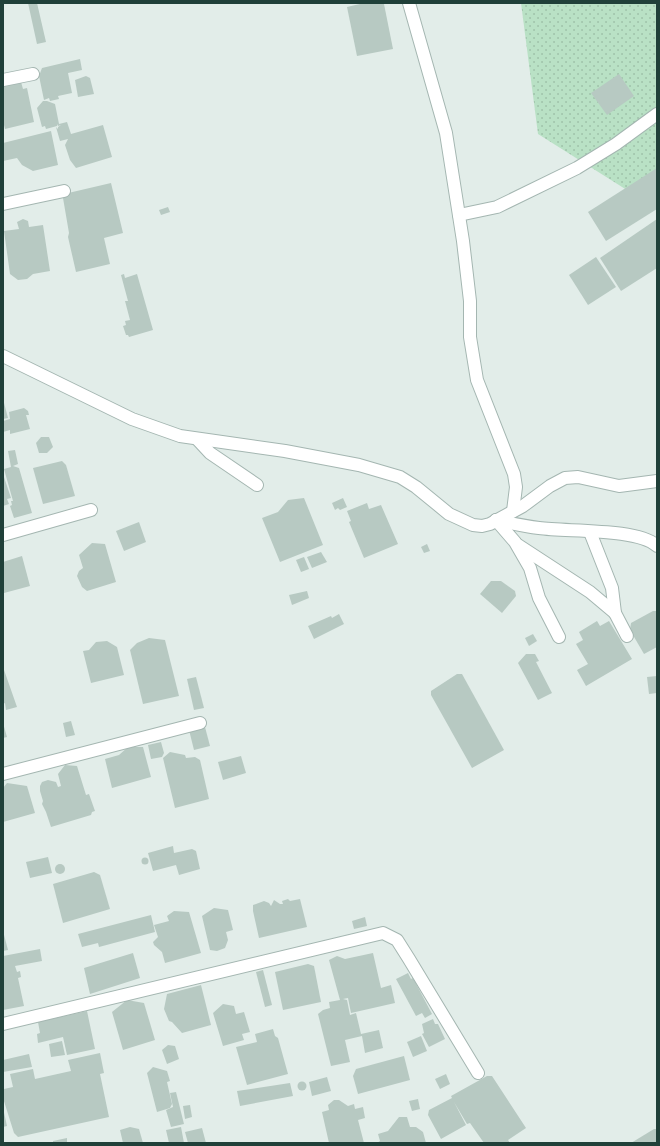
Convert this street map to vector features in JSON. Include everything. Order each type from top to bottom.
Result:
[{"type":"street","points":[[409,3],[446,133],[459,215],[470,301],[470,337],[477,380],[514,474],[516,487],[513,511]]},
{"type":"street","points":[[3,80],[33,74]]},
{"type":"street","points":[[459,215],[497,206],[577,168],[616,144],[657,114]]},
{"type":"street","points":[[3,204],[64,191]]},
{"type":"street","points":[[3,356],[132,419],[180,436],[285,451],[359,465],[400,477],[416,487],[449,514],[473,525],[482,526],[496,520],[565,478],[578,477],[619,486],[657,481]]},
{"type":"street","points":[[197,439],[210,453],[257,485]]},
{"type":"street","points":[[3,535],[91,510]]},
{"type":"street","points":[[496,520],[539,528],[642,537],[652,541],[657,546]]},
{"type":"street","points":[[496,520],[514,542],[530,568],[539,598],[559,637]]},
{"type":"street","points":[[590,532],[612,588],[615,613],[626,636]]},
{"type":"street","points":[[514,542],[590,592],[615,613]]},
{"type":"street","points":[[3,774],[200,723]]},
{"type":"street","points":[[3,1024],[383,934],[397,940],[410,959],[478,1073]]},
{"type":"green space","points":[[521,3],[657,3],[657,209],[538,134]]},
{"type":"building","points":[[28,3],[37,3],[46,42],[37,44]]},
{"type":"building","points":[[364,3],[384,4],[393,49],[357,56],[347,7]]},
{"type":"building","points":[[80,59],[82,70],[68,73],[72,93],[58,96],[59,99],[50,101],[49,98],[44,100],[39,76],[42,68]]},
{"type":"building","points":[[619,74],[634,96],[607,115],[591,93]]},
{"type":"building","points":[[86,76],[90,78],[94,94],[78,97],[75,80]]},
{"type":"building","points":[[21,82],[23,89],[27,88],[34,122],[5,129],[3,121],[3,86]]},
{"type":"building","points":[[43,101],[55,104],[59,124],[67,122],[71,134],[103,125],[112,157],[76,168],[70,160],[65,145],[68,139],[60,141],[56,127],[58,129],[61,125],[58,126],[57,124],[57,126],[46,129],[45,126],[42,127],[37,108]]},
{"type":"building","points":[[51,131],[58,165],[33,171],[22,165],[17,158],[3,161],[3,143]]},
{"type":"building","points":[[657,168],[657,209],[606,241],[588,212]]},
{"type":"building","points":[[111,183],[123,233],[104,238],[110,264],[76,272],[68,237],[69,233],[63,198],[64,194]]},
{"type":"building","points":[[168,207],[170,212],[161,215],[159,210]]},
{"type":"building","points":[[23,219],[28,221],[29,227],[43,225],[50,271],[33,274],[27,279],[18,280],[10,274],[4,231],[19,229],[17,222]]},
{"type":"building","points":[[657,219],[657,268],[621,291],[600,258]]},
{"type":"building","points":[[596,257],[616,287],[588,305],[569,275]]},
{"type":"building","points":[[124,274],[125,278],[137,274],[153,330],[129,337],[126,335],[123,326],[126,325],[125,321],[130,320],[125,301],[128,301],[121,275]]},
{"type":"building","points":[[3,399],[8,418],[3,419]]},
{"type":"building","points":[[24,408],[28,411],[29,415],[26,415],[30,429],[10,434],[10,430],[3,432],[3,421],[10,419],[9,412]]},
{"type":"building","points":[[41,437],[49,437],[53,447],[47,453],[39,453],[36,443]]},
{"type":"building","points":[[15,450],[18,464],[13,466],[19,468],[32,513],[14,518],[10,506],[12,505],[11,501],[13,501],[4,469],[11,467],[8,451]]},
{"type":"building","points":[[62,461],[66,465],[75,496],[43,504],[33,468]]},
{"type":"building","points":[[3,474],[11,498],[7,499],[9,504],[3,506]]},
{"type":"building","points":[[304,498],[323,545],[280,562],[262,518],[278,512],[288,500]]},
{"type":"building","points":[[343,498],[347,507],[340,510],[338,508],[335,510],[332,503]]},
{"type":"building","points":[[367,503],[369,509],[381,505],[398,544],[364,558],[349,522],[351,521],[347,511]]},
{"type":"building","points":[[139,522],[146,542],[124,551],[116,531]]},
{"type":"building","points":[[92,543],[105,544],[116,582],[87,591],[82,587],[77,576],[79,571],[83,568],[79,555]]},
{"type":"building","points":[[427,544],[430,551],[424,553],[421,547]]},
{"type":"building","points":[[321,552],[327,562],[312,568],[307,557]]},
{"type":"building","points":[[22,556],[30,586],[4,593],[3,562]]},
{"type":"building","points":[[304,557],[309,569],[301,572],[296,560]]},
{"type":"building","points":[[491,581],[501,581],[515,591],[516,596],[502,613],[480,594]]},
{"type":"building","points":[[307,591],[309,598],[292,605],[289,595]]},
{"type":"building","points":[[653,611],[657,611],[657,647],[644,654],[630,630],[631,623]]},
{"type":"building","points":[[339,614],[344,624],[314,639],[308,626],[331,616],[332,618]]},
{"type":"building","points":[[597,621],[600,626],[609,621],[632,659],[586,686],[577,670],[588,664],[576,644],[583,640],[579,632]]},
{"type":"building","points":[[533,634],[537,641],[529,646],[525,638]]},
{"type":"building","points":[[149,638],[165,640],[179,696],[143,704],[130,650],[137,643]]},
{"type":"building","points":[[107,641],[117,647],[124,675],[91,683],[83,651],[89,650],[96,642]]},
{"type":"building","points":[[526,654],[535,654],[539,661],[536,662],[552,693],[538,700],[518,663]]},
{"type":"building","points":[[3,667],[17,707],[6,710],[5,703],[3,704]]},
{"type":"building","points":[[457,674],[462,674],[504,750],[472,768],[431,695],[431,691]]},
{"type":"building","points":[[657,676],[657,693],[649,694],[647,677]]},
{"type":"building","points":[[196,677],[204,708],[194,710],[187,679]]},
{"type":"building","points":[[71,721],[75,735],[66,737],[63,723]]},
{"type":"building","points":[[3,723],[7,737],[3,738]]},
{"type":"building","points":[[205,727],[210,746],[194,750],[189,730]]},
{"type":"building","points":[[161,742],[164,753],[162,757],[151,759],[148,745]]},
{"type":"building","points":[[128,747],[143,747],[151,777],[112,788],[105,759],[119,755]]},
{"type":"building","points":[[170,752],[185,755],[186,758],[195,757],[200,760],[209,799],[175,808],[163,758]]},
{"type":"building","points":[[241,756],[246,773],[223,780],[218,762]]},
{"type":"building","points":[[65,765],[77,766],[86,795],[89,794],[95,811],[92,812],[91,815],[51,827],[42,804],[43,801],[40,786],[42,782],[48,780],[56,782],[58,787],[61,786],[58,774]]},
{"type":"building","points":[[7,783],[27,786],[35,813],[3,822],[3,788]]},
{"type":"building","points":[[173,846],[174,853],[192,849],[196,851],[200,869],[179,875],[176,865],[153,871],[148,853]]},
{"type":"building","points":[[48,857],[52,873],[30,878],[26,862]]},
{"type":"building","points":[[145,858],[148,861],[145,864],[142,861]]},
{"type":"building","points":[[58,864],[62,864],[64,865],[64,873],[58,874],[55,871],[55,867]]},
{"type":"building","points":[[94,872],[100,875],[110,909],[63,923],[53,884]]},
{"type":"building","points":[[288,899],[290,901],[300,899],[307,927],[259,938],[253,905],[264,901],[269,903],[271,906],[274,900],[280,904],[283,904],[282,901]]},
{"type":"building","points":[[214,908],[228,910],[233,930],[226,932],[228,940],[225,948],[217,951],[210,950],[202,916]]},
{"type":"building","points":[[174,911],[189,912],[201,953],[165,963],[162,952],[154,945],[153,942],[158,937],[154,925],[169,921],[167,916]]},
{"type":"building","points":[[151,915],[155,932],[99,947],[98,943],[82,947],[78,934]]},
{"type":"building","points":[[365,917],[367,926],[354,929],[352,921]]},
{"type":"building","points":[[3,931],[8,950],[3,951]]},
{"type":"building","points":[[40,949],[42,961],[15,966],[17,972],[20,971],[21,977],[18,978],[24,1006],[3,1010],[3,956]]},
{"type":"building","points":[[133,953],[140,978],[90,994],[84,968]]},
{"type":"building","points":[[373,953],[381,988],[391,985],[395,1003],[351,1013],[348,998],[343,999],[347,1000],[350,1015],[356,1013],[361,1034],[379,1030],[383,1048],[365,1053],[362,1036],[345,1040],[350,1062],[331,1066],[318,1014],[323,1010],[330,1008],[329,1002],[340,1000],[329,960],[337,956],[345,959]]},
{"type":"building","points":[[308,964],[314,966],[321,1002],[283,1010],[275,972]]},
{"type":"building","points":[[263,970],[272,1005],[265,1007],[256,972]]},
{"type":"building","points":[[408,973],[411,979],[413,978],[432,1014],[425,1018],[422,1013],[416,1016],[396,979]]},
{"type":"building","points":[[201,985],[211,1025],[182,1033],[172,1022],[169,1021],[164,1009],[167,994]]},
{"type":"building","points":[[127,1000],[144,1003],[155,1040],[123,1050],[112,1012]]},
{"type":"building","points":[[223,1004],[234,1006],[236,1014],[244,1012],[250,1032],[242,1034],[244,1040],[223,1046],[213,1013]]},
{"type":"building","points":[[87,1011],[95,1049],[67,1055],[63,1037],[38,1043],[37,1034],[40,1033],[38,1022]]},
{"type":"building","points":[[433,1019],[435,1024],[438,1024],[445,1039],[429,1047],[422,1034],[424,1033],[422,1024]]},
{"type":"building","points":[[273,1029],[275,1036],[278,1038],[288,1074],[247,1085],[236,1047],[257,1042],[255,1034]]},
{"type":"building","points":[[421,1036],[427,1051],[413,1057],[407,1042]]},
{"type":"building","points":[[62,1041],[65,1055],[51,1057],[49,1044]]},
{"type":"building","points":[[168,1045],[175,1046],[179,1059],[167,1064],[162,1050]]},
{"type":"building","points":[[100,1053],[104,1073],[100,1074],[109,1117],[18,1137],[14,1133],[3,1098],[4,1089],[13,1087],[10,1074],[33,1069],[35,1079],[71,1071],[68,1060]]},
{"type":"building","points":[[29,1054],[32,1067],[3,1072],[3,1060]]},
{"type":"building","points":[[404,1056],[410,1080],[358,1094],[353,1076],[356,1069]]},
{"type":"building","points":[[153,1067],[167,1071],[170,1081],[167,1082],[172,1104],[170,1108],[157,1112],[147,1073]]},
{"type":"building","points":[[446,1074],[450,1084],[440,1089],[435,1079]]},
{"type":"building","points":[[487,1076],[492,1076],[526,1128],[508,1140],[510,1143],[484,1143],[470,1123],[467,1124],[454,1102],[466,1125],[441,1139],[428,1115],[429,1110],[452,1098],[451,1096]]},
{"type":"building","points":[[327,1077],[331,1091],[312,1096],[309,1082]]},
{"type":"building","points":[[300,1082],[304,1082],[306,1086],[304,1090],[300,1090],[298,1088],[298,1084]]},
{"type":"building","points":[[290,1083],[293,1096],[240,1106],[237,1091]]},
{"type":"building","points":[[176,1092],[184,1124],[171,1127],[166,1110],[173,1107],[170,1093]]},
{"type":"building","points":[[418,1099],[420,1109],[412,1111],[409,1101]]},
{"type":"building","points":[[334,1100],[339,1100],[348,1106],[354,1104],[355,1109],[363,1107],[365,1118],[358,1120],[364,1143],[329,1143],[322,1112],[329,1110],[328,1105]]},
{"type":"building","points":[[190,1105],[192,1117],[185,1119],[183,1106]]},
{"type":"building","points":[[3,1108],[7,1126],[3,1127]]},
{"type":"building","points":[[399,1117],[407,1117],[410,1127],[416,1127],[423,1132],[426,1143],[377,1143],[380,1141],[378,1134],[388,1131]]},
{"type":"building","points":[[130,1127],[139,1129],[143,1143],[123,1143],[120,1130]]},
{"type":"building","points":[[181,1127],[184,1143],[169,1143],[166,1130]]},
{"type":"building","points":[[202,1128],[206,1143],[188,1143],[185,1132]]},
{"type":"building","points":[[654,1129],[657,1129],[657,1143],[631,1143]]},
{"type":"building","points":[[67,1138],[67,1143],[53,1143],[53,1141]]}]
